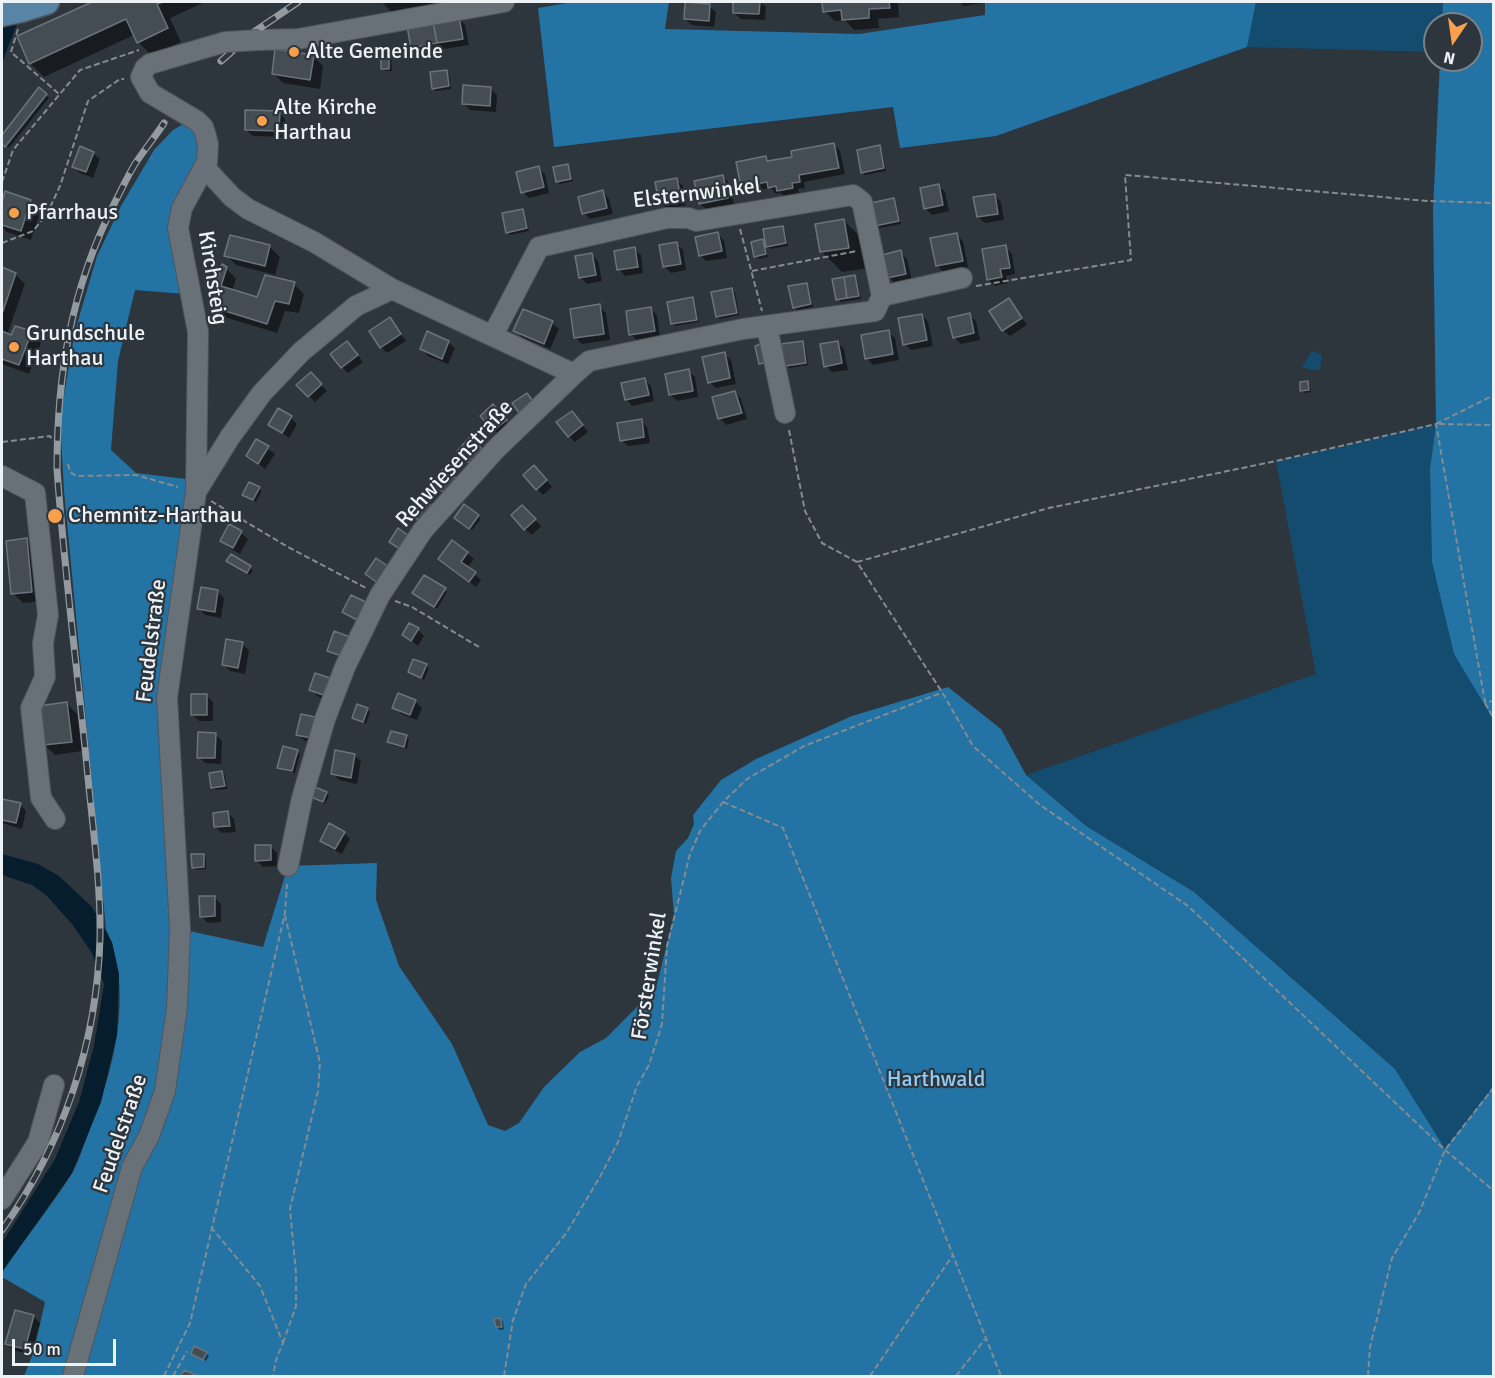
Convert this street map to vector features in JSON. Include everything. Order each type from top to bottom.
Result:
[{"type":"main road","points":[[15,11],[47,2]]},
{"type":"street","points":[[504,2],[309,37],[225,42],[150,64],[145,68],[141,77],[150,93],[190,116],[203,127],[208,145],[206,169],[232,197],[248,209],[314,242],[392,289],[493,334],[574,374],[589,361],[743,329],[875,311],[882,296],[962,278]]},
{"type":"street","name":"Kirchsteig","points":[[191,491],[198,332],[178,228],[182,208],[206,169]]},
{"type":"street","name":"Elsternwinkel","points":[[493,334],[539,247],[667,218],[688,218],[697,221],[853,195],[862,202],[882,296]]},
{"type":"street","name":"Feudelstraße","points":[[73,1377],[132,1167],[149,1136],[165,1091],[177,1008],[180,929],[167,698],[191,491],[262,393],[301,352],[356,306],[392,289]]},
{"type":"street","points":[[767,327],[785,413]]},
{"type":"street","name":"Rehwiesenstraße","points":[[288,866],[302,798],[325,719],[345,667],[380,595],[423,530],[496,449],[574,374]]},
{"type":"street","points":[[2,476],[35,493],[48,615],[43,643],[45,677],[31,708],[41,798],[55,819]]},
{"type":"street","points":[[2,1199],[38,1142],[54,1085]]},
{"type":"path","points":[[15,11],[11,52],[60,94]]},
{"type":"path","points":[[2,182],[13,150],[80,70],[148,48]]},
{"type":"path","points":[[2,243],[33,231],[47,214],[60,186],[88,101],[120,79],[141,77]]},
{"type":"path","points":[[962,278],[978,286],[1131,260],[1125,175],[1428,201],[1494,203]]},
{"type":"path","points":[[736,215],[767,327]]},
{"type":"path","points":[[752,271],[872,248]]},
{"type":"path","points":[[1436,424],[1494,394]]},
{"type":"path","points":[[785,413],[805,511],[822,543],[856,562],[942,692],[973,746],[1040,805],[1188,906],[1445,1150],[1494,1191]]},
{"type":"path","points":[[856,562],[1049,508],[1276,461],[1436,424],[1494,425]]},
{"type":"path","points":[[1436,424],[1485,702],[1494,719]]},
{"type":"path","points":[[2,444],[50,436],[53,441]]},
{"type":"path","points":[[68,464],[70,472],[76,476],[136,475],[191,491],[288,548],[380,595],[412,607],[479,647]]},
{"type":"path","name":"Försterwinkel","points":[[504,1376],[513,1320],[526,1284],[567,1232],[602,1175],[618,1142],[637,1086],[649,1065],[662,1024],[667,946],[690,854],[700,831],[723,802],[747,779],[804,746],[942,692]]},
{"type":"path","points":[[1485,702],[1494,701]]},
{"type":"path","points":[[723,802],[783,828],[1001,1377]]},
{"type":"path","points":[[164,1377],[190,1323],[285,913],[288,866]]},
{"type":"path","points":[[273,1377],[276,1360],[296,1306],[297,1273],[290,1209],[318,1091],[320,1063],[285,913]]},
{"type":"path","points":[[1368,1377],[1370,1347],[1392,1258],[1419,1213],[1445,1150],[1494,1087]]},
{"type":"path","points":[[212,1227],[260,1286],[283,1343]]},
{"type":"path","points":[[870,1377],[953,1255]]},
{"type":"path","points":[[956,1377],[984,1339]]},
{"type":"path","points":[[173,1377],[187,1351]]},
{"type":"shaded area","points":[[2,2],[23,2],[2,63]]},
{"type":"shaded area","points":[[1256,2],[1443,2],[1443,12],[1423,12],[1423,52],[1247,47]]},
{"type":"shaded area","points":[[1312,351],[1322,355],[1320,370],[1302,367]]},
{"type":"shaded area","points":[[1436,424],[1430,469],[1432,562],[1454,654],[1494,719],[1493,1087],[1445,1150],[1395,1069],[1194,892],[1086,826],[1026,775],[1316,674],[1276,461]]},
{"type":"shaded area","points":[[2,854],[38,864],[59,876],[92,907],[112,942],[119,974],[117,1035],[101,1102],[72,1173],[2,1272],[2,1243],[55,1159],[79,1102],[94,1046],[104,984],[92,953],[72,924],[46,895],[32,885],[2,875]]},
{"type":"green space","points":[[573,2],[669,2],[665,29],[859,34],[985,15],[985,2],[1256,2],[1247,47],[996,136],[900,148],[893,107],[554,147],[538,8]]},
{"type":"green space","points":[[1443,2],[1493,2],[1493,719],[1454,654],[1432,562],[1430,469],[1436,424],[1433,210],[1439,72],[1483,72],[1483,12],[1443,12]]},
{"type":"green space","name":"Harthwald","points":[[187,122],[196,129],[203,150],[187,183],[185,294],[135,290],[118,361],[111,450],[136,473],[186,479],[196,492],[167,698],[180,929],[263,947],[288,866],[377,863],[376,900],[399,966],[452,1044],[488,1125],[505,1131],[519,1123],[544,1087],[580,1052],[606,1038],[656,988],[674,916],[671,878],[676,851],[688,838],[694,824],[693,815],[721,780],[756,759],[852,716],[948,687],[1001,729],[1026,775],[1086,826],[1194,892],[1395,1069],[1445,1149],[1493,1087],[1493,1376],[24,1376],[34,1351],[45,1302],[2,1277],[2,1272],[76,1166],[105,1087],[117,1034],[120,1007],[115,954],[106,929],[64,491],[60,419],[75,331],[97,256],[121,206],[154,150],[173,130]]},
{"type":"building","points":[[92,2],[163,2],[157,4],[168,28],[137,43],[126,19],[29,64],[17,36]]},
{"type":"building","points":[[685,2],[710,4],[709,21],[684,19]]},
{"type":"building","points":[[733,2],[760,2],[759,14],[733,13]]},
{"type":"building","points":[[822,2],[889,2],[890,8],[869,9],[869,18],[842,20],[841,10],[823,12]]},
{"type":"building","points":[[459,17],[463,39],[437,43],[433,21]]},
{"type":"building","points":[[433,21],[437,43],[411,48],[407,26]]},
{"type":"building","points":[[275,49],[314,55],[310,80],[272,74]]},
{"type":"building","points":[[381,49],[389,49],[389,69],[381,69]]},
{"type":"building","points":[[447,70],[449,86],[432,89],[430,72]]},
{"type":"building","points":[[463,85],[491,87],[490,106],[462,104]]},
{"type":"building","points":[[39,87],[47,94],[5,147],[2,144],[2,135]]},
{"type":"building","name":"Alte Kirche Harthau","points":[[245,110],[280,111],[279,131],[245,130]]},
{"type":"building","points":[[834,143],[839,168],[799,175],[800,182],[792,183],[793,188],[777,191],[776,186],[768,188],[767,182],[741,187],[736,162],[766,156],[767,161],[792,157],[791,151]]},
{"type":"building","points":[[880,145],[884,168],[861,173],[857,150]]},
{"type":"building","points":[[80,146],[94,152],[86,172],[72,167]]},
{"type":"building","points":[[568,164],[571,179],[556,182],[553,167]]},
{"type":"building","points":[[539,166],[544,187],[521,193],[516,172]]},
{"type":"building","points":[[723,175],[728,198],[699,204],[694,181]]},
{"type":"building","points":[[677,178],[681,199],[659,203],[655,182]]},
{"type":"building","points":[[939,184],[943,205],[924,209],[920,188]]},
{"type":"building","points":[[603,190],[607,208],[582,214],[578,197]]},
{"type":"building","name":"Pfarrhaus","points":[[5,191],[31,200],[21,231],[2,225],[2,202]]},
{"type":"building","points":[[995,194],[998,214],[977,217],[973,197]]},
{"type":"building","points":[[894,198],[899,221],[875,226],[871,203]]},
{"type":"building","points":[[523,209],[527,228],[506,233],[502,213]]},
{"type":"building","points":[[844,219],[849,248],[820,252],[815,224]]},
{"type":"building","points":[[783,226],[786,243],[766,247],[763,229]]},
{"type":"building","points":[[718,232],[722,251],[699,256],[695,237]]},
{"type":"building","points":[[957,233],[963,261],[936,266],[930,238]]},
{"type":"building","points":[[230,235],[270,245],[265,266],[224,256]]},
{"type":"building","points":[[763,239],[766,254],[754,257],[751,242]]},
{"type":"building","points":[[677,242],[681,264],[663,267],[659,245]]},
{"type":"building","points":[[1006,245],[1010,268],[1000,269],[1002,277],[987,280],[982,249]]},
{"type":"building","points":[[635,247],[638,267],[617,270],[614,251]]},
{"type":"building","points":[[901,250],[906,274],[887,278],[882,255]]},
{"type":"building","points":[[592,253],[596,275],[579,278],[575,256]]},
{"type":"building","points":[[222,264],[227,267],[221,286],[257,297],[265,275],[295,282],[289,304],[275,301],[267,324],[209,306]]},
{"type":"building","name":"Grundschule Harthau","points":[[2,267],[16,273],[2,314]]},
{"type":"building","points":[[855,275],[859,296],[847,298],[844,277]]},
{"type":"building","points":[[844,277],[847,298],[836,300],[832,279]]},
{"type":"building","points":[[807,283],[811,304],[793,308],[788,286]]},
{"type":"building","points":[[732,288],[737,313],[716,317],[711,292]]},
{"type":"building","points":[[693,297],[697,320],[671,324],[667,302]]},
{"type":"building","points":[[1009,298],[1022,318],[1002,331],[989,311]]},
{"type":"building","points":[[600,304],[604,334],[574,338],[570,309]]},
{"type":"building","points":[[651,307],[655,331],[629,335],[626,311]]},
{"type":"building","points":[[523,309],[553,321],[544,344],[513,331]]},
{"type":"building","points":[[970,313],[974,333],[953,338],[948,318]]},
{"type":"building","points":[[922,314],[927,340],[903,345],[898,318]]},
{"type":"building","points":[[390,317],[401,334],[380,348],[369,331]]},
{"type":"building","name":"Grundschule Harthau","points":[[15,326],[32,331],[19,365],[2,359],[2,331],[11,335]]},
{"type":"building","points":[[889,330],[893,354],[865,359],[861,335]]},
{"type":"building","points":[[427,331],[449,341],[442,359],[420,349]]},
{"type":"building","points":[[347,341],[358,355],[341,368],[330,354]]},
{"type":"building","points":[[803,341],[806,363],[785,366],[781,344]]},
{"type":"building","points":[[838,341],[842,363],[824,367],[820,344]]},
{"type":"building","points":[[764,343],[768,362],[759,364],[755,346]]},
{"type":"building","points":[[725,352],[730,378],[708,383],[702,357]]},
{"type":"building","points":[[689,369],[693,391],[669,395],[665,374]]},
{"type":"building","points":[[311,372],[322,384],[308,397],[296,385]]},
{"type":"building","points":[[645,378],[649,395],[625,400],[621,383]]},
{"type":"building","points":[[1308,381],[1309,390],[1300,391],[1300,382]]},
{"type":"building","points":[[735,391],[742,413],[718,419],[712,397]]},
{"type":"building","points":[[527,393],[535,404],[520,414],[512,403]]},
{"type":"building","points":[[493,404],[507,420],[493,431],[480,416]]},
{"type":"building","points":[[278,408],[292,416],[282,433],[268,425]]},
{"type":"building","points":[[572,411],[583,425],[568,437],[556,422]]},
{"type":"building","points":[[642,419],[644,437],[620,441],[617,423]]},
{"type":"building","points":[[470,437],[483,450],[470,464],[457,451]]},
{"type":"building","points":[[256,439],[269,446],[258,464],[246,456]]},
{"type":"building","points":[[534,465],[547,480],[536,490],[523,475]]},
{"type":"building","points":[[443,469],[457,479],[446,494],[432,484]]},
{"type":"building","points":[[249,482],[260,487],[253,500],[242,495]]},
{"type":"building","points":[[419,496],[433,507],[421,522],[407,512]]},
{"type":"building","points":[[464,504],[479,515],[469,529],[454,518]]},
{"type":"building","points":[[522,505],[536,519],[524,530],[511,515]]},
{"type":"building","points":[[229,524],[242,531],[233,548],[220,541]]},
{"type":"building","points":[[398,528],[409,536],[400,549],[389,542]]},
{"type":"building","points":[[27,538],[32,592],[11,594],[6,541]]},
{"type":"building","points":[[452,540],[468,552],[461,562],[476,572],[469,582],[438,559]]},
{"type":"building","points":[[231,554],[251,566],[247,573],[226,561]]},
{"type":"building","points":[[376,558],[389,567],[378,583],[365,574]]},
{"type":"building","points":[[424,575],[446,588],[434,607],[412,593]]},
{"type":"building","points":[[201,587],[218,590],[215,612],[197,609]]},
{"type":"building","points":[[351,595],[368,603],[359,621],[342,612]]},
{"type":"building","points":[[409,623],[419,628],[411,641],[402,635]]},
{"type":"building","points":[[334,631],[350,637],[342,656],[327,651]]},
{"type":"building","points":[[226,639],[243,642],[238,668],[222,665]]},
{"type":"building","points":[[413,659],[427,664],[421,678],[408,672]]},
{"type":"building","points":[[315,673],[330,678],[323,695],[309,690]]},
{"type":"building","points":[[398,693],[416,700],[410,715],[392,708]]},
{"type":"building","points":[[191,694],[207,694],[207,715],[191,715]]},
{"type":"building","points":[[67,702],[72,742],[43,745],[38,706]]},
{"type":"building","points":[[357,704],[368,708],[363,722],[352,718]]},
{"type":"building","points":[[301,714],[315,717],[311,738],[296,735]]},
{"type":"building","points":[[391,731],[407,735],[404,747],[387,742]]},
{"type":"building","points":[[198,732],[216,733],[215,758],[197,758]]},
{"type":"building","points":[[283,746],[298,750],[292,771],[277,768]]},
{"type":"building","points":[[335,750],[355,754],[351,778],[331,774]]},
{"type":"building","points":[[222,771],[225,786],[211,788],[209,773]]},
{"type":"building","points":[[310,785],[327,792],[323,802],[306,795]]},
{"type":"building","points":[[2,799],[21,803],[16,823],[2,820]]},
{"type":"building","points":[[228,811],[230,826],[214,827],[213,813]]},
{"type":"building","points":[[329,823],[345,832],[335,849],[320,841]]},
{"type":"building","points":[[255,845],[271,845],[271,860],[255,861]]},
{"type":"building","points":[[191,854],[204,854],[204,867],[192,868]]},
{"type":"building","points":[[199,896],[215,896],[215,916],[200,917]]},
{"type":"building","points":[[15,1310],[34,1315],[25,1349],[5,1344]]},
{"type":"building","points":[[500,1318],[502,1327],[496,1327],[494,1319]]},
{"type":"building","points":[[194,1346],[207,1352],[203,1360],[191,1354]]},
{"type":"building","points":[[184,1370],[198,1376],[181,1376]]},
{"type":"railway","points":[[221,61],[254,32],[298,2]]},
{"type":"railway","points":[[2,1230],[43,1163],[73,1092],[92,1016],[100,938],[98,874],[57,469],[64,366],[77,300],[99,236],[132,169],[164,123]]},
{"type":"place","name":"Alte Gemeinde","points":[[294,52]]},
{"type":"place","name":"Alte Kirche Harthau","points":[[262,121]]},
{"type":"place","name":"Pfarrhaus","points":[[14,213]]},
{"type":"place","name":"Grundschule Harthau","points":[[14,347]]},
{"type":"place","name":"Chemnitz-Harthau","points":[[55,516]]}]
